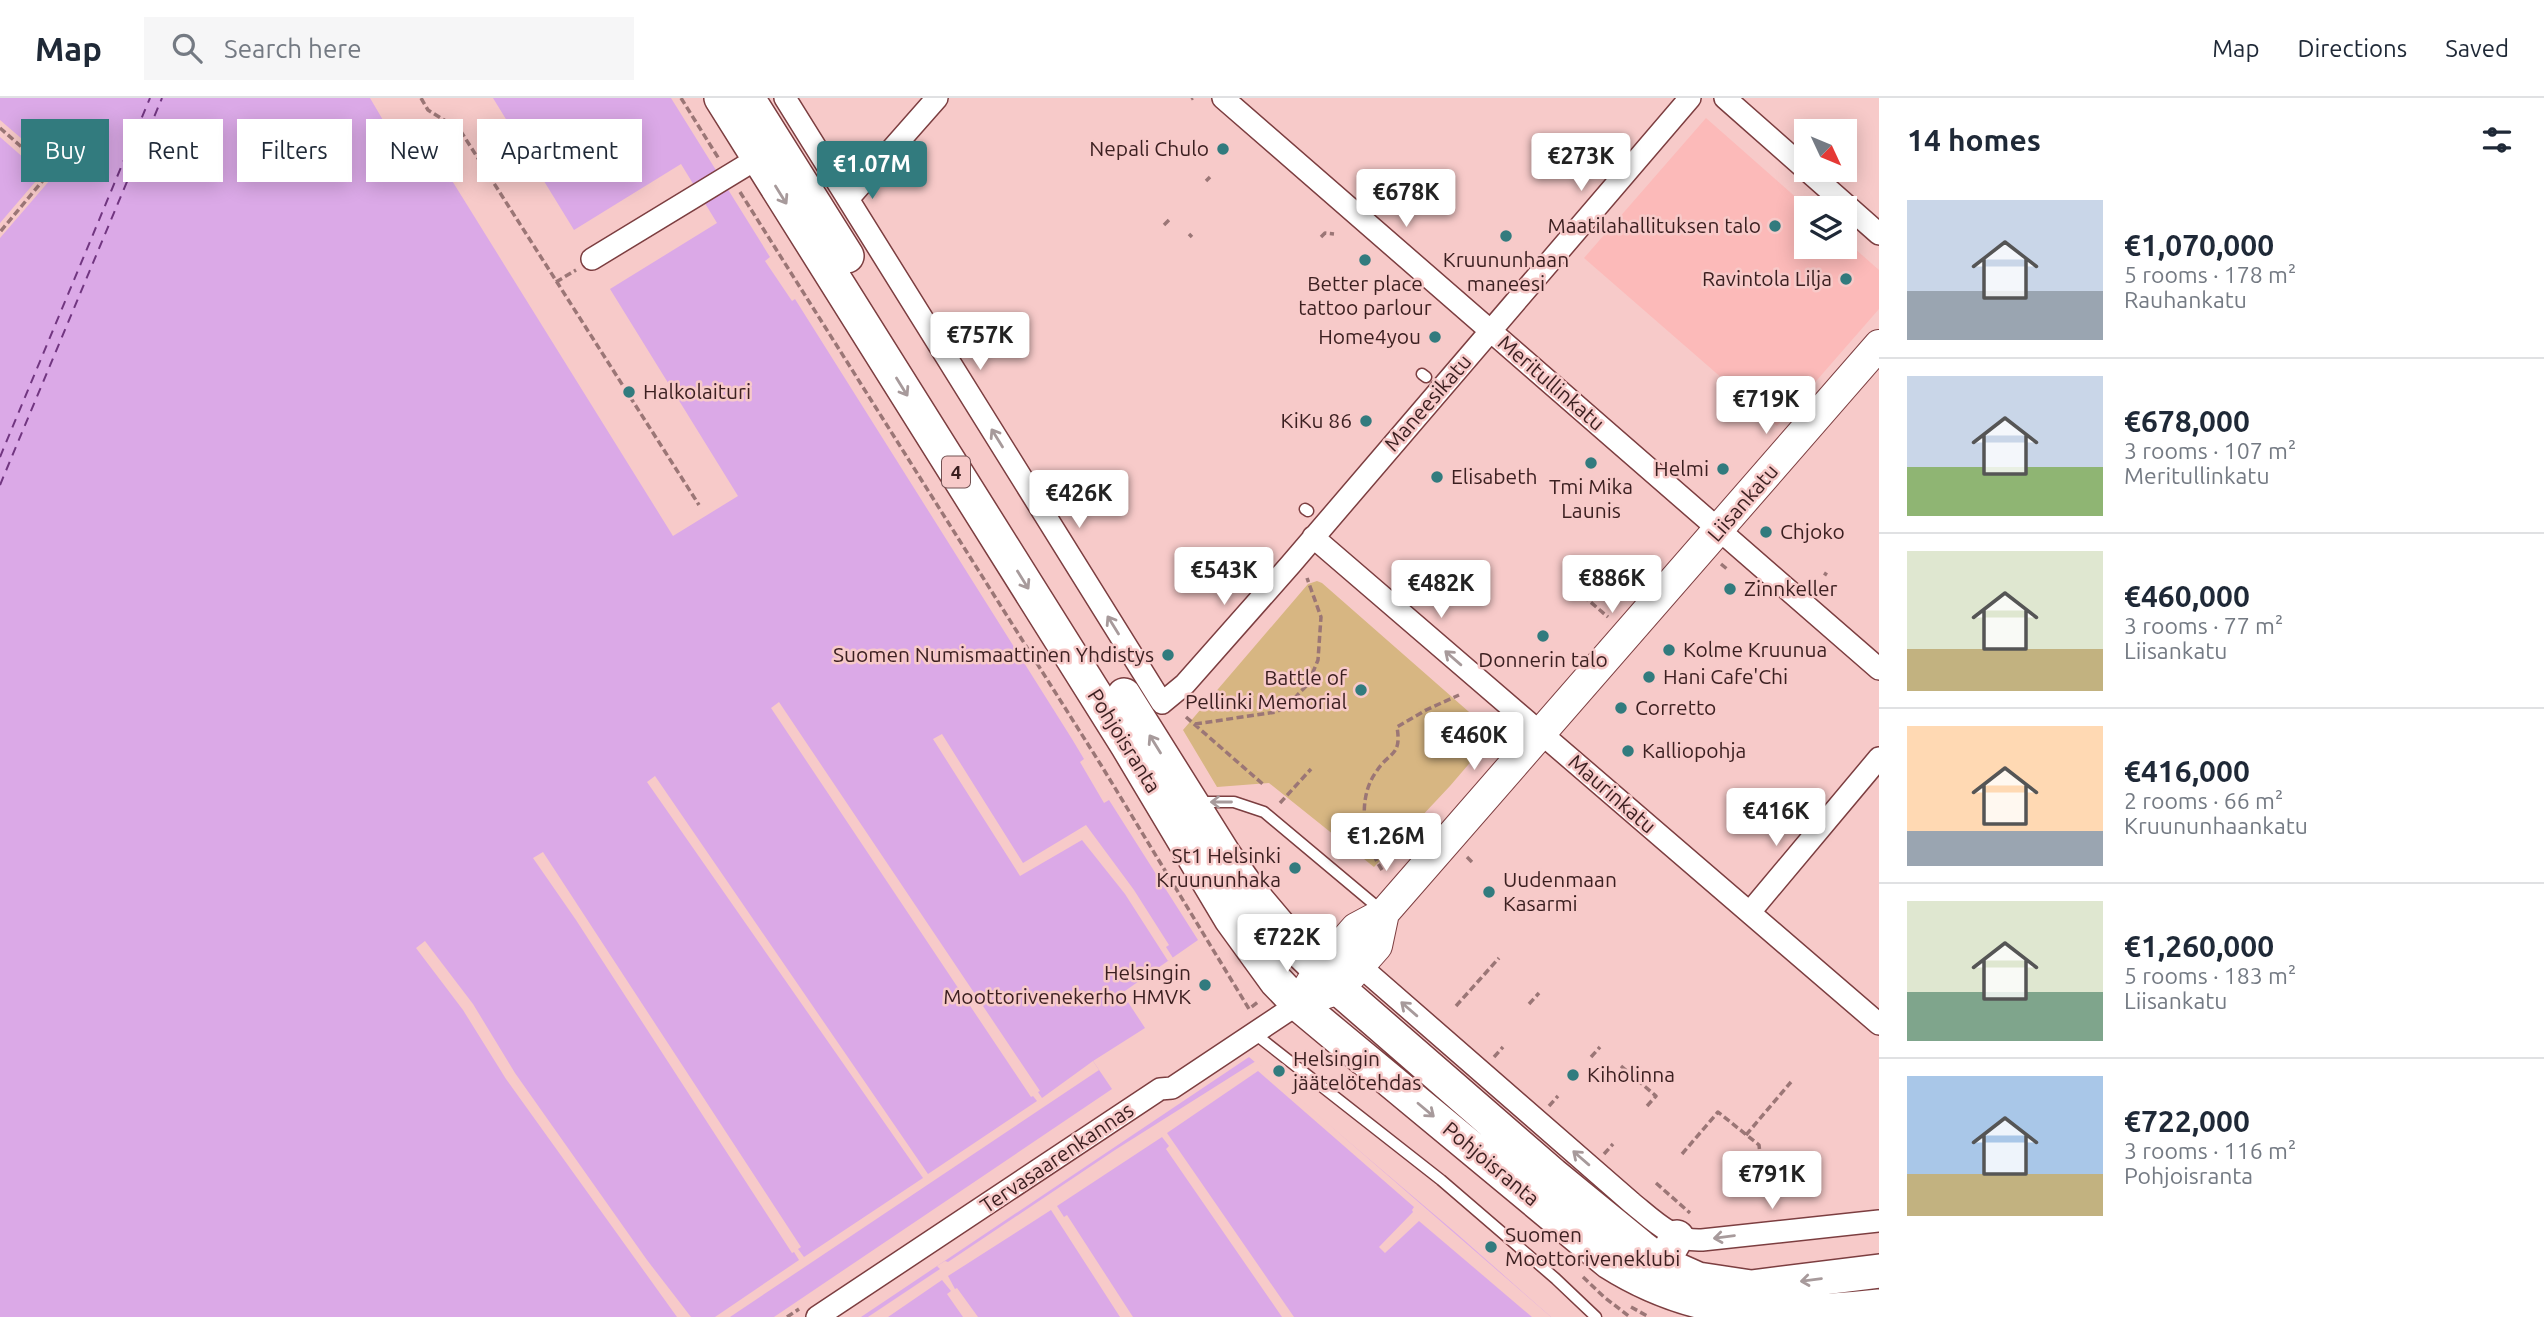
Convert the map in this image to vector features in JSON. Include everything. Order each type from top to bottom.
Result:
[{"type":"main road","name":"Pohjoisranta","points":[[721,98],[1127,745],[1231,919],[1263,965],[1298,1004],[1609,1262],[1668,1250]]},
{"type":"main road","name":"Pohjoisranta","points":[[748,98],[1191,802],[1252,894],[1285,935],[1339,975],[1553,1175],[1668,1250]]},
{"type":"main road","points":[[1668,1250],[1698,1279],[1751,1287],[1879,1271]]},
{"type":"main road","points":[[1668,1250],[1661,1295],[1704,1310],[1756,1316],[1803,1316],[1879,1306]]},
{"type":"street","points":[[785,98],[848,200],[937,98]]},
{"type":"street","name":"Meritullinkatu","points":[[1223,98],[1491,329],[1718,531],[1875,657]]},
{"type":"street","points":[[1241,114],[1255,98]]},
{"type":"street","name":"Maneesikatu","points":[[848,200],[1162,703],[1185,684],[1690,98]]},
{"type":"street","points":[[1725,98],[1879,234]]},
{"type":"street","points":[[592,259],[758,158]]},
{"type":"street","name":"Liisankatu","points":[[1339,975],[1356,929],[1384,913],[1879,345]]},
{"type":"street","name":"Maurinkatu","points":[[1313,537],[1879,1024]]},
{"type":"street","points":[[1750,912],[1879,758]]},
{"type":"street","name":"Liisankatu","points":[[1298,1004],[1377,946],[1384,913]]},
{"type":"street","name":"Tervasaarenkannas","points":[[817,1317],[1160,1089],[1172,1088],[1298,1004]]},
{"type":"street","points":[[1668,1250],[1696,1240],[1879,1221]]},
{"type":"lane","points":[[1191,802],[1234,802],[1251,806],[1277,821],[1384,913]]},
{"type":"lane","points":[[1255,1034],[1441,1180],[1596,1317]]},
{"type":"path","points":[[421,98],[428,110],[460,130],[699,505]]},
{"type":"path","points":[[681,98],[726,177],[1094,754],[1249,1009],[1261,999]]},
{"type":"path","points":[[0,128],[50,172],[0,232]]},
{"type":"path","points":[[1164,225],[1170,219]]},
{"type":"path","points":[[1321,237],[1325,233],[1334,234]]},
{"type":"path","points":[[1721,564],[1727,569]]},
{"type":"path","points":[[1195,724],[1276,712],[1286,707],[1308,684],[1318,660],[1321,617],[1307,578]]},
{"type":"path","points":[[1567,582],[1610,618]]},
{"type":"path","points":[[1382,870],[1371,847],[1364,821],[1367,796],[1376,771],[1397,751],[1400,741],[1397,727],[1459,695]]},
{"type":"path","points":[[1186,717],[1265,786]]},
{"type":"path","points":[[1489,740],[1496,741]]},
{"type":"path","points":[[1280,803],[1311,769]]},
{"type":"path","points":[[1466,858],[1472,862]]},
{"type":"path","points":[[1456,1006],[1499,958]]},
{"type":"path","points":[[1529,1004],[1539,993]]},
{"type":"path","points":[[1490,1061],[1503,1047]]},
{"type":"path","points":[[1591,1058],[1600,1047]]},
{"type":"path","points":[[1621,1066],[1656,1096],[1647,1106]]},
{"type":"path","points":[[1746,1135],[1791,1082]]},
{"type":"path","points":[[1546,1110],[1558,1096]]},
{"type":"path","points":[[1682,1154],[1718,1112],[1759,1145],[1762,1172]]},
{"type":"path","points":[[1761,1162],[1789,1161],[1803,1169],[1814,1168]]},
{"type":"path","points":[[1656,1183],[1668,1250]]},
{"type":"path","points":[[1579,1272],[1604,1297],[1630,1317]]},
{"type":"shaded area","points":[[0,98],[671,98],[770,257],[765,261],[792,301],[795,299],[1072,739],[1084,759],[1080,762],[1104,803],[1109,800],[1198,940],[1122,993],[1145,1028],[1093,1061],[1112,1089],[774,1317],[0,1317]]},
{"type":"shaded area","points":[[1706,118],[1794,196],[1794,259],[1857,259],[1857,251],[1879,270],[1879,309],[1777,426],[1584,258]]},
{"type":"shaded area","points":[[1317,581],[1493,733],[1450,786],[1374,867],[1269,783],[1217,787],[1183,730],[1308,584]]},
{"type":"shaded area","points":[[1249,1057],[1551,1317],[861,1317]]},
{"type":"pier","name":"Halkolaituri","points":[[370,98],[493,98],[506,119],[477,119],[477,182],[545,182],[574,230],[681,164],[717,223],[610,289],[738,496],[673,536],[453,182],[463,182],[463,119],[382,119]]},
{"type":"pier","points":[[0,120],[21,138],[21,156],[0,137]]},
{"type":"pier","points":[[35,182],[48,182],[0,238],[0,223]]},
{"type":"pier","points":[[779,702],[1040,1091],[1038,1092],[1042,1098],[1093,1061],[1099,1070],[730,1317],[715,1317],[799,1260],[533,858],[543,852],[801,1247],[798,1249],[804,1257],[923,1178],[647,782],[655,776],[928,1174],[1037,1101],[1031,1097],[771,708]]},
{"type":"pier","points":[[942,734],[1023,863],[1086,825],[1134,890],[1169,945],[1166,947],[1173,958],[1168,961],[1125,894],[1082,840],[1020,876],[933,739]]},
{"type":"pier","points":[[425,941],[473,1004],[515,1073],[647,1260],[691,1317],[677,1317],[506,1079],[463,1010],[416,948]]},
{"type":"pier","points":[[1256,1061],[1551,1317],[1532,1317],[1419,1221],[1385,1253],[1379,1247],[1413,1212],[1414,1207],[1258,1071],[1167,1133],[1294,1317],[1282,1317],[1166,1149],[1169,1146],[1162,1137],[1057,1206],[1064,1217],[1067,1215],[1133,1317],[1120,1317],[1051,1210],[948,1276],[978,1317],[963,1317],[947,1294],[951,1291],[942,1280],[888,1317],[868,1317],[940,1269],[937,1266],[948,1262],[1115,1150]]},
{"type":"ferry route","points":[[0,457],[150,98]]},
{"type":"ferry route","points":[[0,485],[162,98]]},
{"type":"place","name":"Nepali Chulo","points":[[1223,149]]},
{"type":"place","name":"Maatilahallituksen talo","points":[[1775,226]]},
{"type":"place","name":"Kruununhaan maneesi","points":[[1506,236]]},
{"type":"place","name":"Better place tattoo parlour","points":[[1365,260]]},
{"type":"place","name":"Ravintola Lilja","points":[[1846,279]]},
{"type":"place","name":"Home4you","points":[[1435,337]]},
{"type":"place","name":"Halkolaituri","points":[[629,392]]},
{"type":"place","name":"KiKu 86","points":[[1366,421]]},
{"type":"place","name":"Tmi Mika Launis","points":[[1591,463]]},
{"type":"place","name":"Helmi","points":[[1723,469]]},
{"type":"place","name":"Elisabeth","points":[[1437,477]]},
{"type":"place","name":"Chjoko","points":[[1766,532]]},
{"type":"place","name":"Zinnkeller","points":[[1730,589]]},
{"type":"place","name":"Donnerin talo","points":[[1543,636]]},
{"type":"place","name":"Kolme Kruunua","points":[[1669,650]]},
{"type":"place","name":"Suomen Numismaattinen Yhdistys","points":[[1168,655]]},
{"type":"place","name":"Hani Cafe'Chi","points":[[1649,677]]},
{"type":"place","name":"Battle of Pellinki Memorial","points":[[1361,690]]},
{"type":"place","name":"Corretto","points":[[1621,708]]},
{"type":"place","name":"Kalliopohja","points":[[1628,751]]},
{"type":"place","name":"St1 Helsinki Kruununhaka","points":[[1295,868]]},
{"type":"place","name":"Uudenmaan Kasarmi","points":[[1489,892]]},
{"type":"place","name":"Helsingin Moottorivenekerho HMVK","points":[[1205,985]]},
{"type":"place","name":"Helsingin jäätelötehdas","points":[[1279,1071]]},
{"type":"place","name":"Kiholinna","points":[[1573,1075]]},
{"type":"place","name":"Suomen Moottoriveneklubi","points":[[1491,1247]]}]
